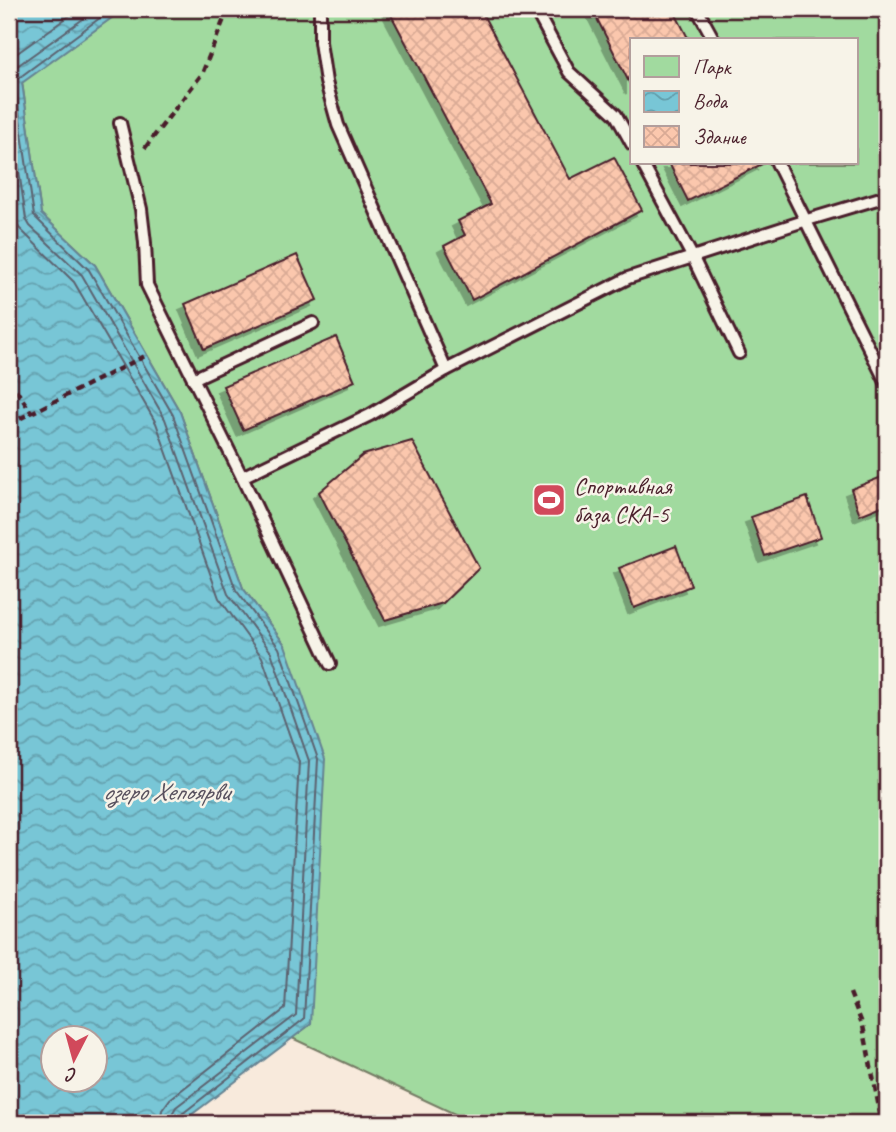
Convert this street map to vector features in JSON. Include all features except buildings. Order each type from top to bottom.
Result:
[{"type":"lane","points":[[320,9],[320,42],[326,82],[338,125],[446,370]]},
{"type":"lane","points":[[535,9],[569,72],[616,115],[630,140]]},
{"type":"lane","points":[[697,9],[713,38]]},
{"type":"lane","points":[[120,122],[141,209],[147,285],[330,664]]},
{"type":"lane","points":[[643,164],[692,256],[739,353]]},
{"type":"lane","points":[[778,164],[887,384]]},
{"type":"lane","points":[[242,477],[370,415],[446,370],[628,278],[887,196]]},
{"type":"lane","points":[[193,379],[313,323]]},
{"type":"path","points":[[131,167],[202,74],[228,9]]},
{"type":"path","points":[[9,424],[147,355]]},
{"type":"path","points":[[9,380],[32,413]]},
{"type":"path","points":[[850,993],[863,1026],[882,1123]]},
{"type":"green space","name":"Спортивная база СКА-5","points":[[124,9],[887,9],[887,1123],[474,1123],[292,1038],[311,1024],[285,645],[243,588],[180,412],[95,265],[41,214],[22,82]]},
{"type":"water","name":"озеро Хепоярви","points":[[9,9],[124,9],[22,83],[41,214],[95,265],[180,412],[243,588],[285,645],[325,759],[311,1024],[186,1119],[185,1123],[9,1123]]},
{"type":"place","name":"Спортивная база СКА-5","points":[[549,500]]}]
